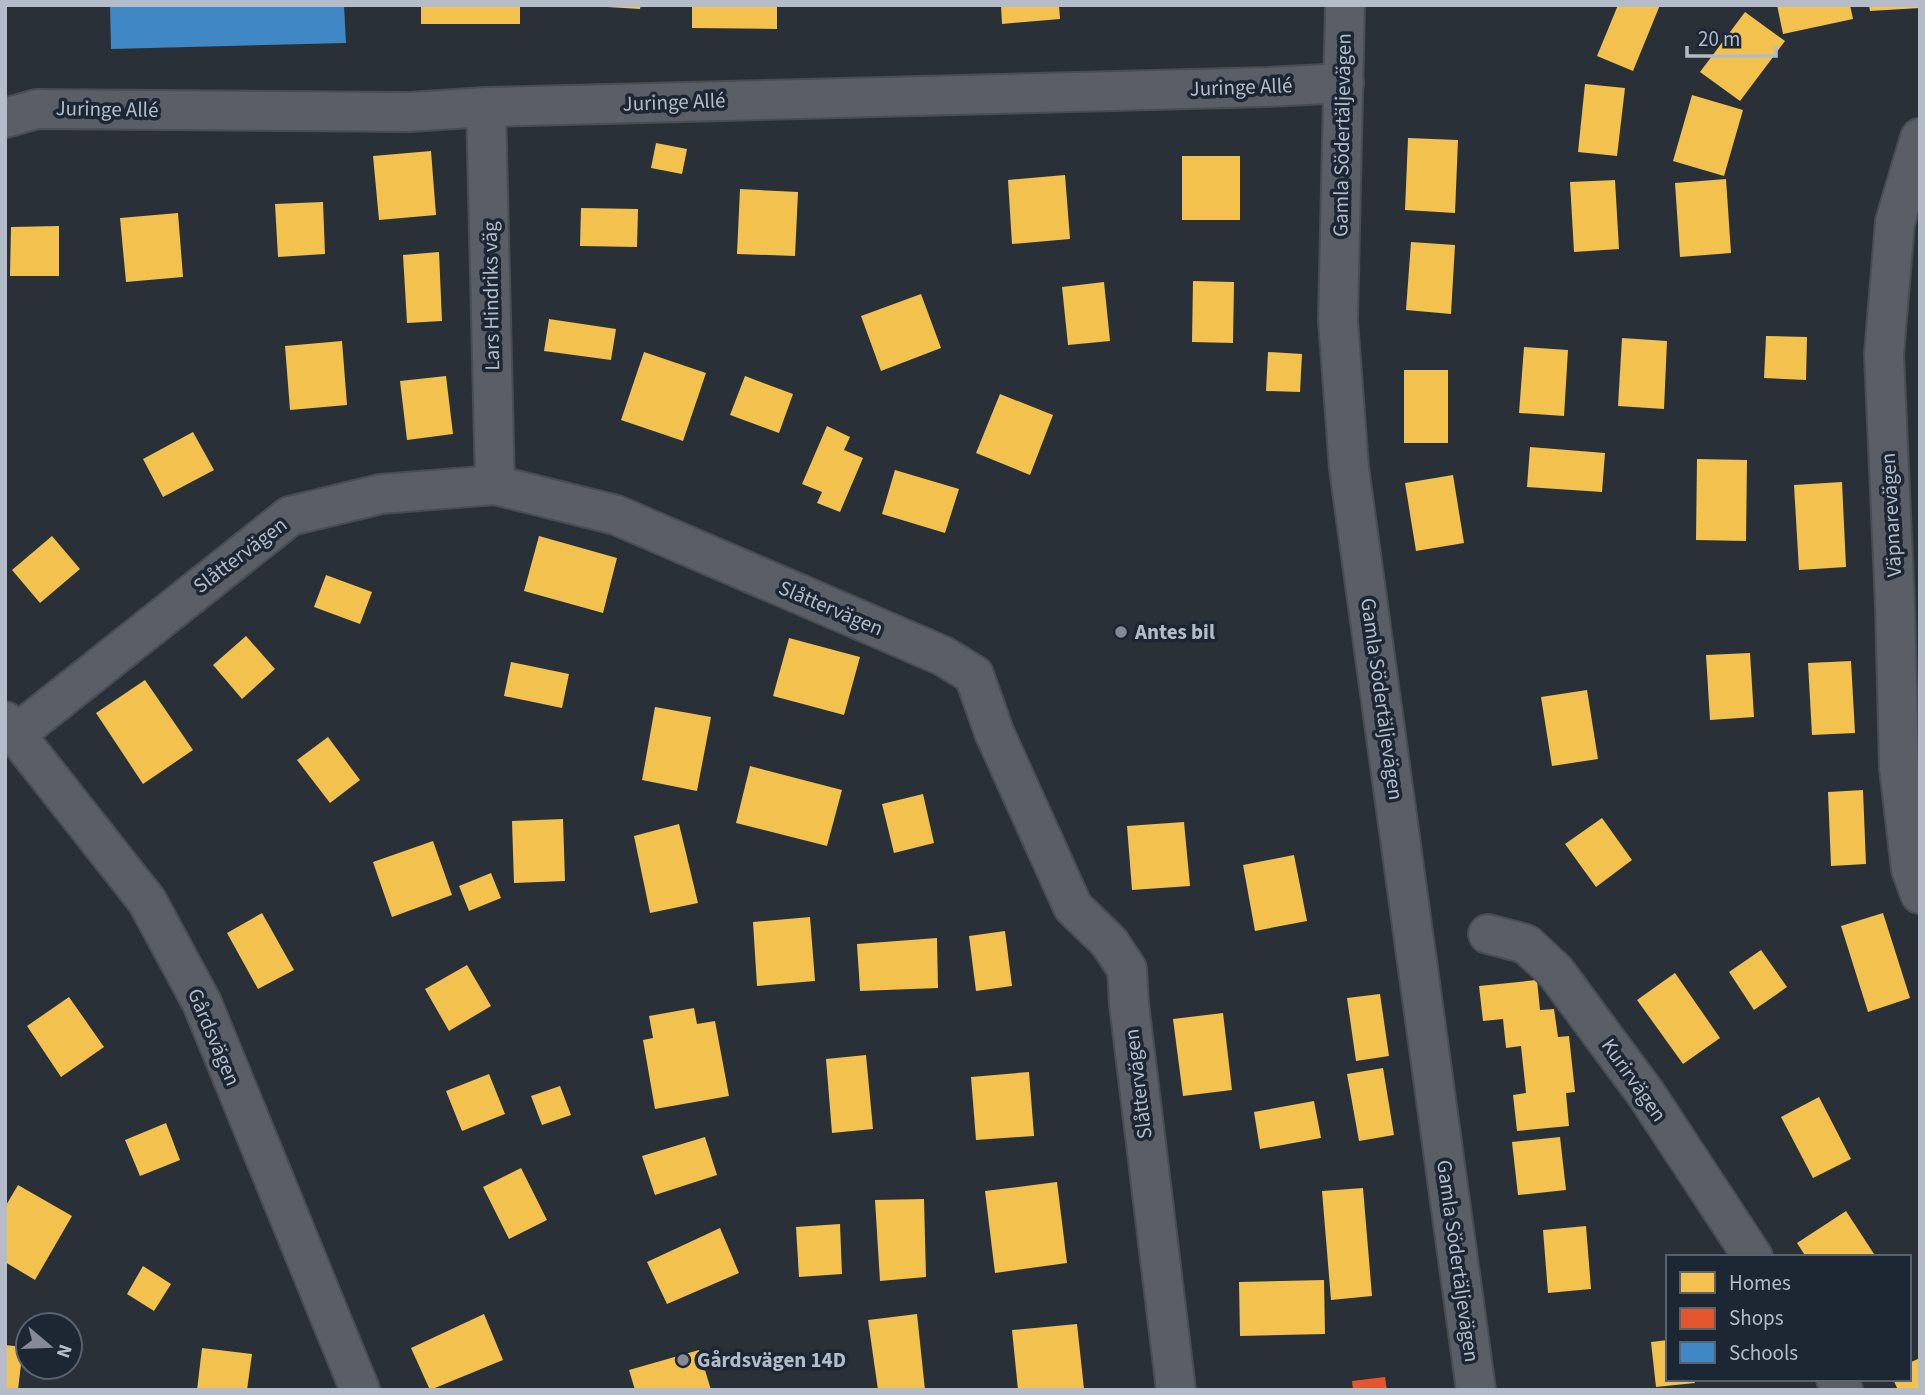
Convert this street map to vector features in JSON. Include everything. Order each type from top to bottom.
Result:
[{"type":"street","name":"Gamla Södertäljevägen","points":[[1345,5],[1338,320],[1349,468],[1476,1390]]},
{"type":"street","name":"Juringe Allé","points":[[5,118],[37,109],[409,112],[486,107],[1344,83]]},
{"type":"street","name":"Lars Hindriks väg","points":[[486,107],[495,485]]},
{"type":"street","name":"Väpnarevägen","points":[[1920,138],[1895,222],[1884,354],[1908,605],[1899,768],[1912,869],[1920,894]]},
{"type":"street","name":"Slåttervägen","points":[[10,727],[290,516],[381,494],[495,485],[617,515],[943,656],[974,675],[994,733],[1073,907],[1109,942],[1127,970],[1176,1390]]},
{"type":"street","name":"Gårdsvägen","points":[[10,727],[147,901],[202,1003],[360,1390]]},
{"type":"street","name":"Kurirvägen","points":[[1488,934],[1526,944],[1555,971],[1646,1094],[1752,1255]]},
{"type":"building: Homes","points":[[421,5],[520,5],[520,24],[421,24]]},
{"type":"building: Homes","points":[[607,5],[641,5],[640,9]]},
{"type":"building: Homes","points":[[692,5],[777,5],[777,29],[692,28]]},
{"type":"building: Homes","points":[[1001,5],[1059,5],[1060,19],[1002,24]]},
{"type":"building: Homes","points":[[1618,5],[1660,5],[1633,71],[1597,56]]},
{"type":"building: Homes","points":[[1777,5],[1850,5],[1853,19],[1783,34]]},
{"type":"building: Homes","points":[[1869,5],[1920,5],[1920,8],[1870,11]]},
{"type":"building: Homes","points":[[1745,12],[1785,41],[1740,101],[1700,72]]},
{"type":"building: Homes","points":[[1585,84],[1625,88],[1617,156],[1578,152]]},
{"type":"building: Homes","points":[[1692,95],[1743,110],[1724,176],[1673,161]]},
{"type":"building: Homes","points":[[1408,138],[1458,140],[1455,213],[1405,210]]},
{"type":"building: Homes","points":[[656,143],[687,149],[682,174],[651,168]]},
{"type":"building: Homes","points":[[431,151],[436,215],[379,220],[373,156]]},
{"type":"building: Homes","points":[[1182,156],[1240,156],[1240,220],[1182,220]]},
{"type":"building: Homes","points":[[1065,175],[1070,239],[1012,244],[1008,180]]},
{"type":"building: Homes","points":[[1726,179],[1731,253],[1680,257],[1675,183]]},
{"type":"building: Homes","points":[[1615,180],[1619,249],[1574,252],[1570,182]]},
{"type":"building: Homes","points":[[740,189],[798,192],[795,256],[737,254]]},
{"type":"building: Homes","points":[[323,202],[325,254],[278,257],[275,204]]},
{"type":"building: Homes","points":[[581,208],[638,209],[637,247],[580,246]]},
{"type":"building: Homes","points":[[178,213],[183,277],[126,282],[120,218]]},
{"type":"building: Homes","points":[[59,226],[59,276],[10,276],[11,227]]},
{"type":"building: Homes","points":[[1411,242],[1455,245],[1451,314],[1406,310]]},
{"type":"building: Homes","points":[[439,252],[442,321],[407,323],[403,255]]},
{"type":"building: Homes","points":[[1193,281],[1234,282],[1233,343],[1192,342]]},
{"type":"building: Homes","points":[[1104,282],[1110,341],[1068,345],[1062,287]]},
{"type":"building: Homes","points":[[921,294],[941,348],[881,371],[861,316]]},
{"type":"building: Homes","points":[[549,319],[616,329],[611,360],[544,351]]},
{"type":"building: Homes","points":[[1766,336],[1807,337],[1806,380],[1764,378]]},
{"type":"building: Homes","points":[[1622,338],[1667,341],[1664,409],[1618,406]]},
{"type":"building: Homes","points":[[342,341],[347,405],[290,410],[285,346]]},
{"type":"building: Homes","points":[[1524,347],[1568,350],[1564,416],[1519,413]]},
{"type":"building: Homes","points":[[644,352],[706,373],[683,441],[621,420]]},
{"type":"building: Homes","points":[[1268,352],[1302,354],[1300,392],[1266,391]]},
{"type":"building: Homes","points":[[1404,370],[1448,370],[1448,443],[1404,443]]},
{"type":"building: Homes","points":[[446,376],[453,434],[407,440],[400,381]]},
{"type":"building: Homes","points":[[745,376],[793,394],[779,433],[730,415]]},
{"type":"building: Homes","points":[[1000,394],[1053,415],[1030,475],[976,453]]},
{"type":"building: Homes","points":[[827,426],[850,437],[844,450],[863,458],[840,512],[817,503],[822,492],[802,484]]},
{"type":"building: Homes","points":[[193,432],[214,470],[163,497],[143,459]]},
{"type":"building: Homes","points":[[1530,447],[1605,453],[1602,492],[1527,487]]},
{"type":"building: Homes","points":[[1697,459],[1747,460],[1746,541],[1696,540]]},
{"type":"building: Homes","points":[[895,470],[959,489],[945,533],[882,514]]},
{"type":"building: Homes","points":[[1453,475],[1464,543],[1416,551],[1405,483]]},
{"type":"building: Homes","points":[[1842,482],[1846,567],[1799,570],[1794,485]]},
{"type":"building: Homes","points":[[52,536],[80,569],[40,603],[12,570]]},
{"type":"building: Homes","points":[[539,536],[617,558],[603,613],[524,591]]},
{"type":"building: Homes","points":[[326,575],[372,592],[360,624],[314,607]]},
{"type":"building: Homes","points":[[246,636],[275,669],[242,699],[213,665]]},
{"type":"building: Homes","points":[[789,638],[860,657],[844,715],[773,696]]},
{"type":"building: Homes","points":[[1750,653],[1754,717],[1710,720],[1706,655]]},
{"type":"building: Homes","points":[[1851,661],[1855,733],[1812,735],[1808,663]]},
{"type":"building: Homes","points":[[511,662],[569,674],[562,708],[504,696]]},
{"type":"building: Homes","points":[[145,680],[193,750],[143,784],[96,713]]},
{"type":"building: Homes","points":[[1587,690],[1598,759],[1552,766],[1541,697]]},
{"type":"building: Homes","points":[[655,707],[711,717],[697,791],[642,780]]},
{"type":"building: Homes","points":[[328,737],[360,780],[330,803],[297,760]]},
{"type":"building: Homes","points":[[750,766],[842,790],[827,846],[736,823]]},
{"type":"building: Homes","points":[[1863,790],[1866,864],[1831,866],[1828,792]]},
{"type":"building: Homes","points":[[923,794],[934,843],[894,853],[882,804]]},
{"type":"building: Homes","points":[[1602,818],[1632,860],[1596,887],[1565,844]]},
{"type":"building: Homes","points":[[563,819],[565,881],[514,883],[512,821]]},
{"type":"building: Homes","points":[[1184,822],[1190,886],[1132,890],[1127,826]]},
{"type":"building: Homes","points":[[679,824],[698,903],[650,913],[634,836]]},
{"type":"building: Homes","points":[[433,841],[452,895],[392,917],[373,862]]},
{"type":"building: Homes","points":[[1294,855],[1307,921],[1255,931],[1243,865]]},
{"type":"building: Homes","points":[[491,873],[501,898],[469,911],[459,886]]},
{"type":"building: Homes","points":[[262,913],[294,970],[258,989],[227,933]]},
{"type":"building: Homes","points":[[1883,913],[1910,998],[1868,1012],[1841,926]]},
{"type":"building: Homes","points":[[810,917],[815,981],[757,986],[753,922]]},
{"type":"building: Homes","points":[[1005,931],[1012,986],[976,991],[969,936]]},
{"type":"building: Homes","points":[[937,938],[938,988],[860,991],[857,944]]},
{"type":"building: Homes","points":[[1761,950],[1787,987],[1754,1010],[1729,972]]},
{"type":"building: Homes","points":[[467,965],[491,1006],[449,1031],[425,989]]},
{"type":"building: Homes","points":[[1675,973],[1720,1038],[1683,1064],[1637,1000]]},
{"type":"building: Homes","points":[[1537,980],[1540,1010],[1554,1009],[1558,1037],[1569,1036],[1575,1092],[1566,1093],[1569,1126],[1517,1131],[1513,1095],[1526,1093],[1521,1046],[1506,1048],[1503,1019],[1483,1021],[1479,986]]},
{"type":"building: Homes","points":[[1380,994],[1389,1056],[1356,1061],[1347,998]]},
{"type":"building: Homes","points":[[69,997],[104,1047],[61,1077],[27,1026]]},
{"type":"building: Homes","points":[[694,1008],[697,1024],[715,1021],[729,1096],[655,1109],[643,1040],[653,1038],[649,1016]]},
{"type":"building: Homes","points":[[1223,1013],[1232,1090],[1183,1096],[1173,1019]]},
{"type":"building: Homes","points":[[866,1055],[873,1129],[832,1133],[826,1059]]},
{"type":"building: Homes","points":[[1383,1068],[1394,1135],[1359,1141],[1347,1074]]},
{"type":"building: Homes","points":[[1029,1072],[1034,1136],[976,1140],[971,1077]]},
{"type":"building: Homes","points":[[489,1074],[505,1114],[462,1131],[446,1091]]},
{"type":"building: Homes","points":[[560,1086],[571,1115],[542,1125],[531,1096]]},
{"type":"building: Homes","points":[[1819,1097],[1851,1159],[1813,1178],[1781,1117]]},
{"type":"building: Homes","points":[[1314,1101],[1321,1138],[1260,1149],[1254,1112]]},
{"type":"building: Homes","points":[[166,1123],[180,1160],[140,1176],[125,1140]]},
{"type":"building: Homes","points":[[705,1137],[717,1175],[655,1195],[642,1156]]},
{"type":"building: Homes","points":[[1560,1137],[1566,1190],[1518,1195],[1512,1142]]},
{"type":"building: Homes","points":[[521,1168],[547,1220],[509,1239],[483,1187]]},
{"type":"building: Homes","points":[[1057,1182],[1067,1263],[995,1273],[985,1191]]},
{"type":"building: Homes","points":[[18,1185],[72,1216],[35,1280],[5,1262],[5,1207]]},
{"type":"building: Homes","points":[[1363,1188],[1372,1296],[1331,1300],[1322,1191]]},
{"type":"building: Homes","points":[[924,1199],[926,1277],[880,1281],[875,1200]]},
{"type":"building: Homes","points":[[1846,1211],[1875,1255],[1805,1255],[1797,1243]]},
{"type":"building: Homes","points":[[840,1224],[842,1274],[799,1277],[796,1227]]},
{"type":"building: Homes","points":[[1586,1226],[1591,1289],[1548,1293],[1543,1230]]},
{"type":"building: Homes","points":[[720,1228],[739,1273],[667,1304],[647,1262]]},
{"type":"building: Homes","points":[[143,1266],[171,1284],[154,1311],[127,1294]]},
{"type":"building: Homes","points":[[1324,1280],[1325,1334],[1240,1336],[1239,1282]]},
{"type":"building: Homes","points":[[484,1314],[503,1360],[430,1390],[411,1348]]},
{"type":"building: Homes","points":[[917,1314],[925,1390],[878,1390],[868,1320]]},
{"type":"building: Homes","points":[[1077,1324],[1084,1389],[1018,1390],[1012,1330]]},
{"type":"building: Homes","points":[[1666,1340],[1666,1381],[1695,1383],[1656,1387],[1651,1342]]},
{"type":"building: Homes","points":[[5,1345],[14,1346],[14,1381],[19,1381],[18,1390],[5,1390]]},
{"type":"building: Homes","points":[[202,1348],[252,1354],[247,1390],[197,1390]]},
{"type":"building: Homes","name":"Gårdsvägen 14D","points":[[699,1350],[711,1390],[635,1390],[629,1370]]},
{"type":"building: Homes","points":[[1920,1358],[1920,1390],[1898,1390],[1894,1381],[1911,1381],[1911,1362]]},
{"type":"building: Shops","points":[[1385,1377],[1387,1390],[1353,1390],[1352,1381]]},
{"type":"building: Schools","points":[[110,5],[344,5],[346,43],[111,49]]},
{"type":"place","name":"Antes bil","points":[[1121,632]]},
{"type":"place","name":"Gårdsvägen 14D","points":[[683,1360]]}]
